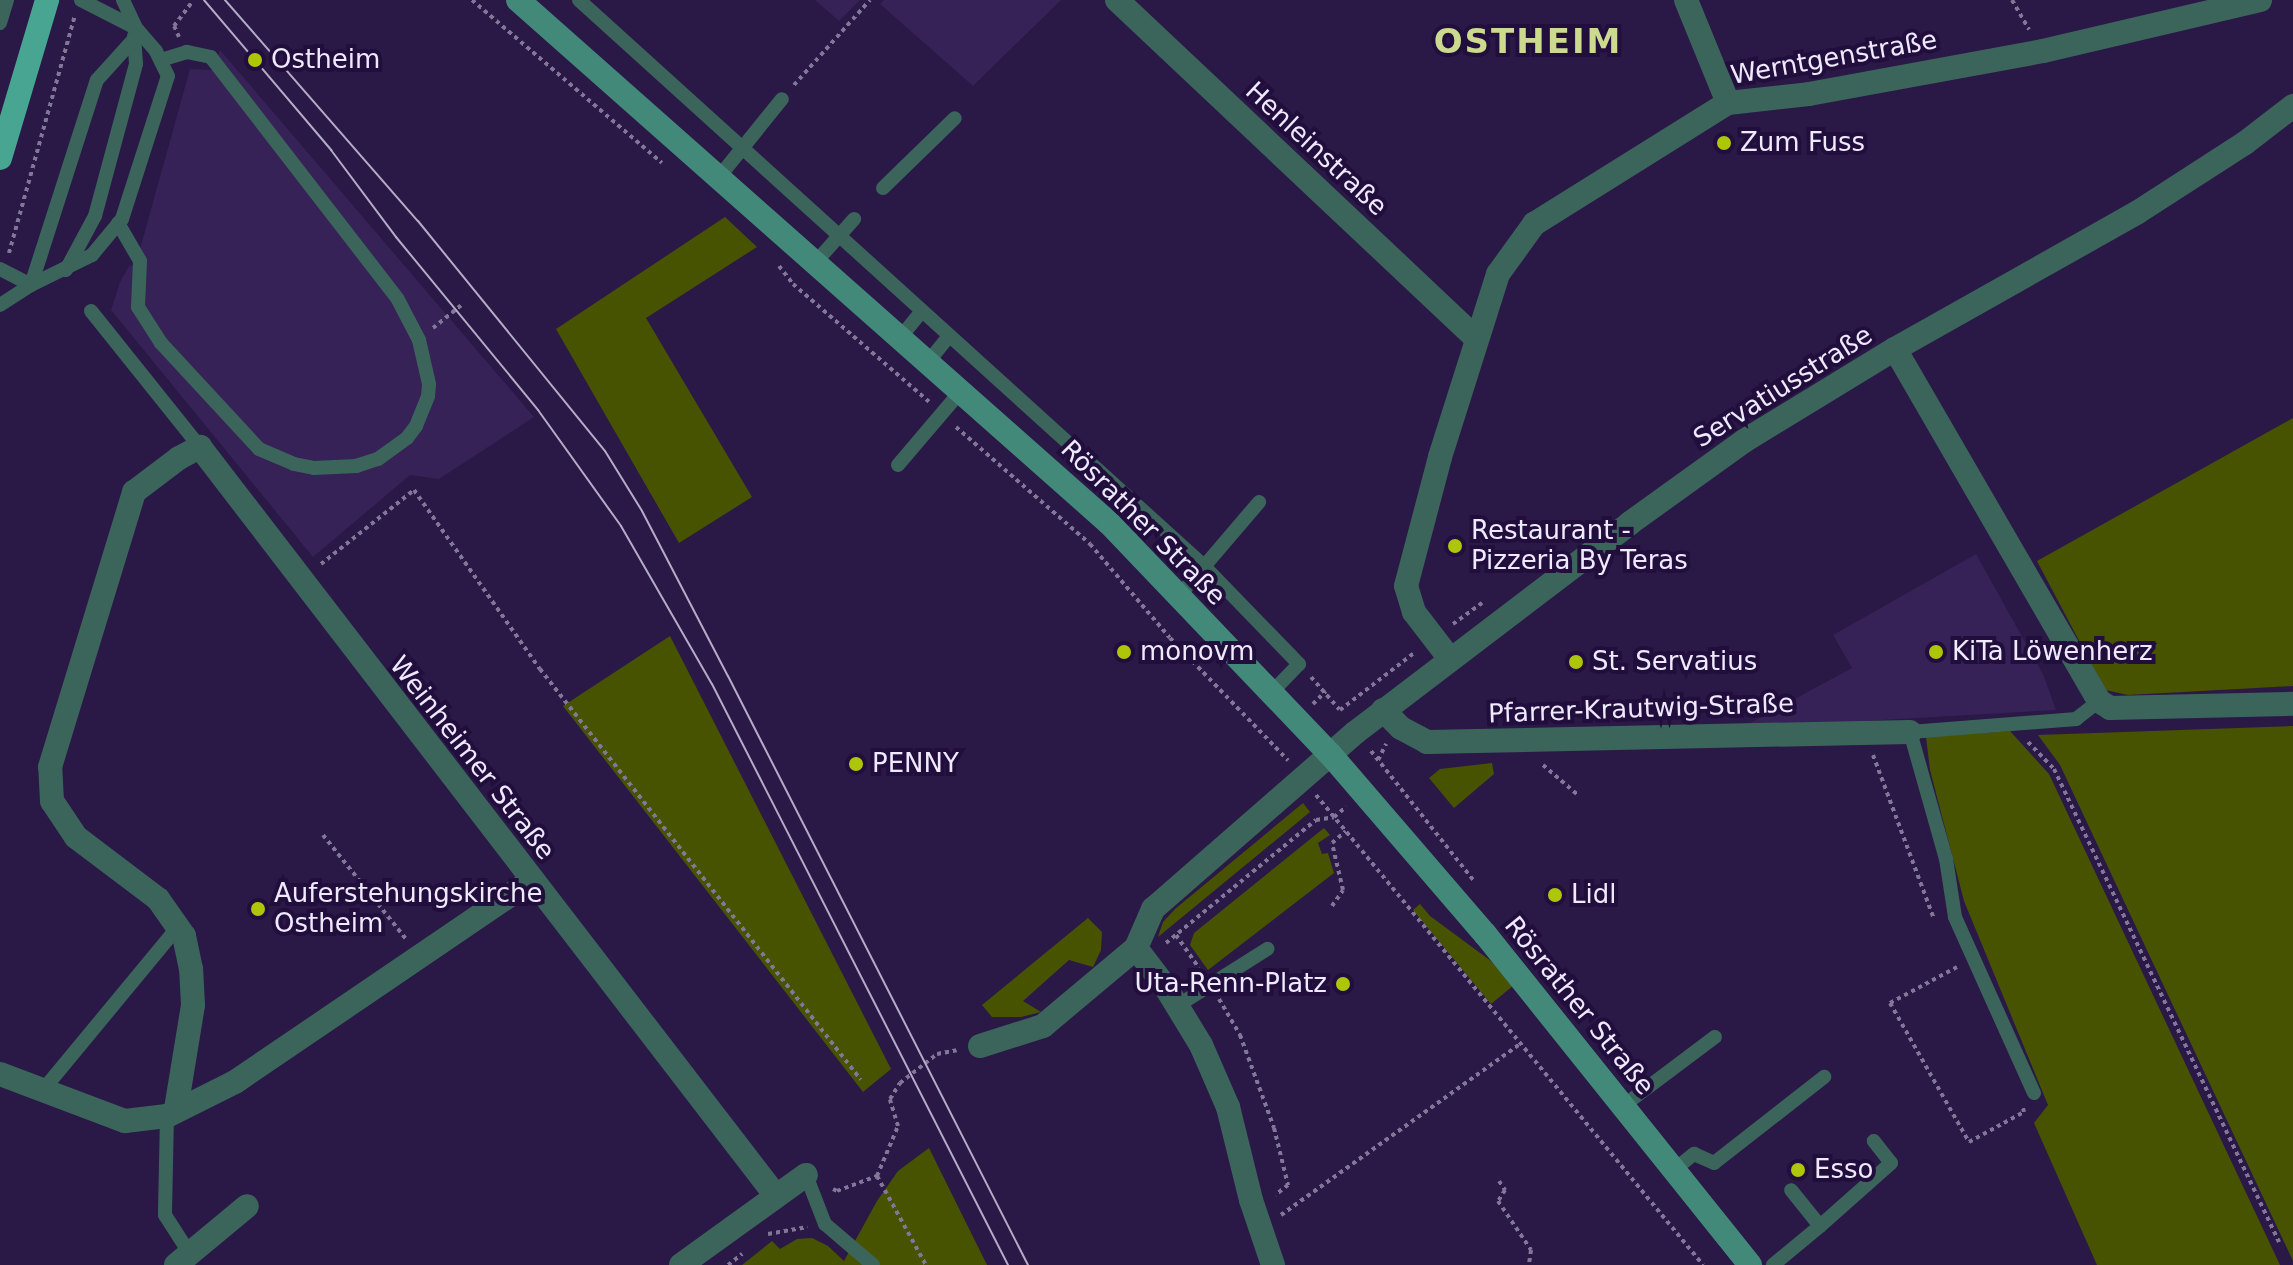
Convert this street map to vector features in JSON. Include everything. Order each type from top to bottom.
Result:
[{"type":"main road","points":[[0,158],[4,126],[47,0]]},
{"type":"main road","name":"Rösrather Straße","points":[[518,0],[1109,523],[1330,754],[1485,934],[1750,1265]]},
{"type":"street","name":"Henleinstraße","points":[[1117,0],[1476,338]]},
{"type":"street","points":[[1686,0],[1728,103]]},
{"type":"street","name":"Werntgenstraße","points":[[1450,659],[1414,612],[1406,586],[1476,338],[1498,274],[1534,224],[1728,103],[1809,94],[2043,51],[2260,0]]},
{"type":"street","name":"Servatiusstraße","points":[[1136,948],[1153,909],[1330,754],[1450,659],[1744,441],[1895,349],[2138,212],[2245,143],[2293,106]]},
{"type":"street","points":[[1895,349],[2099,701],[2110,708],[2293,704]]},
{"type":"street","points":[[172,1113],[193,1005],[191,969],[184,936],[158,899],[76,837],[52,801],[50,767],[134,492],[200,447]]},
{"type":"street","name":"Weinheimer Straße","points":[[200,447],[300,581],[776,1196]]},
{"type":"street","name":"Pfarrer-Krautwig-Straße","points":[[1383,710],[1401,728],[1427,742],[1864,730],[1910,732]]},
{"type":"street","points":[[0,1074],[125,1121],[172,1113],[235,1082],[531,881]]},
{"type":"street","points":[[980,1046],[1043,1026],[1136,948],[1201,1045],[1228,1107],[1266,1226],[1273,1265]]},
{"type":"street","points":[[681,1265],[806,1175]]},
{"type":"street","points":[[183,1259],[247,1206]]},
{"type":"lane","points":[[0,23],[7,0]]},
{"type":"lane","points":[[0,305],[31,285],[66,270],[107,242],[118,223],[168,76],[161,60],[135,33],[80,0]]},
{"type":"lane","points":[[66,270],[95,216],[136,64],[135,33],[123,0]]},
{"type":"lane","points":[[579,0],[837,238],[1203,565],[1299,664],[1271,693]]},
{"type":"lane","points":[[31,285],[97,80],[135,33]]},
{"type":"lane","points":[[118,223],[140,261],[138,307],[161,343],[259,449],[294,464],[314,468],[356,466],[378,459],[397,447],[416,426],[428,396],[429,384],[419,340],[397,298],[211,57],[187,52],[161,60]]},
{"type":"lane","points":[[719,177],[782,99]]},
{"type":"lane","points":[[883,188],[955,118]]},
{"type":"lane","points":[[815,263],[854,219]]},
{"type":"lane","points":[[2,271],[31,285]]},
{"type":"lane","points":[[91,311],[200,447]]},
{"type":"lane","points":[[900,338],[921,312]]},
{"type":"lane","points":[[928,362],[949,336]]},
{"type":"lane","points":[[898,465],[961,391]]},
{"type":"lane","points":[[1178,597],[1259,502]]},
{"type":"lane","points":[[2034,1093],[1955,917],[1946,859],[1910,732],[2076,719],[2099,701]]},
{"type":"lane","points":[[43,1090],[178,927]]},
{"type":"lane","points":[[1177,1006],[1267,949]]},
{"type":"lane","points":[[1623,1106],[1715,1037]]},
{"type":"lane","points":[[1674,1170],[1694,1154],[1714,1163],[1753,1140],[1824,1077]]},
{"type":"lane","points":[[172,1113],[165,1215],[183,1259]]},
{"type":"lane","points":[[1773,1265],[1891,1163],[1874,1141]]},
{"type":"lane","points":[[806,1175],[825,1224],[873,1265]]},
{"type":"lane","points":[[1791,1190],[1820,1226]]},
{"type":"path","points":[[2,271],[80,0]]},
{"type":"path","points":[[472,0],[670,169]]},
{"type":"path","points":[[782,99],[870,0]]},
{"type":"path","points":[[2012,0],[2043,51]]},
{"type":"path","points":[[771,255],[793,284],[1090,544],[1170,638],[1274,742],[1457,970],[1521,1043],[1703,1265]]},
{"type":"path","points":[[450,313],[461,305]]},
{"type":"path","points":[[300,581],[414,490],[540,669],[861,1080]]},
{"type":"path","points":[[1340,710],[1434,638]]},
{"type":"path","points":[[2011,724],[2054,769],[2279,1242]]},
{"type":"path","points":[[1864,730],[1935,921]]},
{"type":"path","points":[[1537,762],[1578,795]]},
{"type":"path","points":[[1136,948],[1158,948],[1316,820],[1334,817]]},
{"type":"path","points":[[1332,906],[1343,890],[1332,843],[1346,831]]},
{"type":"path","points":[[323,835],[420,956]]},
{"type":"path","points":[[1176,935],[1211,985],[1240,1035],[1274,1128],[1288,1185],[1267,1202],[1266,1226]]},
{"type":"path","points":[[1951,956],[1963,982]]},
{"type":"path","points":[[1957,967],[1890,1003],[1969,1142],[2024,1112],[2018,1098]]},
{"type":"path","points":[[1266,1226],[1521,1043]]},
{"type":"path","points":[[806,1175],[837,1191],[877,1176],[898,1126],[890,1099],[900,1083],[937,1054],[980,1046]]},
{"type":"path","points":[[877,1176],[926,1265]]},
{"type":"path","points":[[1499,1181],[1505,1190],[1498,1201],[1531,1250],[1529,1265]]},
{"type":"path","points":[[757,1242],[767,1234],[825,1224]]},
{"type":"path","points":[[728,1265],[747,1250]]},
{"type":"shaded area","points":[[815,0],[860,0],[839,21]]},
{"type":"shaded area","points":[[884,0],[1061,0],[973,86],[880,4]]},
{"type":"shaded area","points":[[220,50],[534,417],[439,479],[410,475],[313,557],[111,310],[120,282],[130,265],[135,267],[190,69],[212,70]]},
{"type":"shaded area","name":"KiTa Löwenherz","points":[[1976,554],[2043,674],[2056,710],[1741,728],[1852,668],[1833,635]]},
{"type":"green space","points":[[725,217],[757,247],[646,318],[752,497],[679,543],[556,329]]},
{"type":"green space","points":[[2293,418],[2293,686],[2128,695],[2105,690],[2037,561]]},
{"type":"green space","points":[[670,636],[891,1069],[863,1092],[563,706]]},
{"type":"green space","points":[[2293,726],[2293,1261],[2060,765],[2038,735]]},
{"type":"green space","points":[[2010,731],[2049,774],[2280,1265],[2097,1265],[2034,1123],[2048,1105],[1964,901],[1930,770],[1926,737]]},
{"type":"green space","points":[[1492,763],[1494,774],[1454,808],[1429,778],[1440,769]]},
{"type":"green space","points":[[1303,803],[1310,812],[1158,937],[1163,922],[1175,909]]},
{"type":"green space","points":[[1324,828],[1330,835],[1318,843],[1322,854],[1328,853],[1334,873],[1208,970],[1190,945],[1194,933]]},
{"type":"green space","points":[[1420,904],[1430,916],[1491,961],[1514,985],[1491,1004],[1413,910]]},
{"type":"green space","points":[[1088,918],[1102,932],[1101,950],[1093,967],[1069,960],[1023,1001],[1041,1012],[1021,1017],[992,1017],[982,1005]]},
{"type":"green space","points":[[929,1148],[987,1265],[742,1265],[772,1241],[780,1249],[797,1239],[812,1238],[828,1246],[844,1261],[877,1201],[898,1171]]},
{"type":"tram line","points":[[204,0],[331,150],[396,237],[538,410],[621,526],[712,684],[1008,1265]]},
{"type":"tram line","points":[[225,0],[418,221],[605,451],[642,511],[728,676],[1028,1265]]},
{"type":"place","name":"Ostheim","points":[[255,60]]},
{"type":"place","name":"Zum Fuss","points":[[1724,143]]},
{"type":"place","name":"Restaurant - Pizzeria By Teras","points":[[1455,546]]},
{"type":"place","name":"monovm","points":[[1124,652]]},
{"type":"place","name":"KiTa Löwenherz","points":[[1936,652]]},
{"type":"place","name":"St. Servatius","points":[[1576,662]]},
{"type":"place","name":"PENNY","points":[[856,764]]},
{"type":"place","name":"Lidl","points":[[1555,895]]},
{"type":"place","name":"Auferstehungskirche Ostheim","points":[[258,909]]},
{"type":"place","name":"Uta-Renn-Platz","points":[[1343,984]]},
{"type":"place","name":"Esso","points":[[1798,1170]]},
{"type":"district","name":"OSTHEIM","points":[[1528,42]]}]
